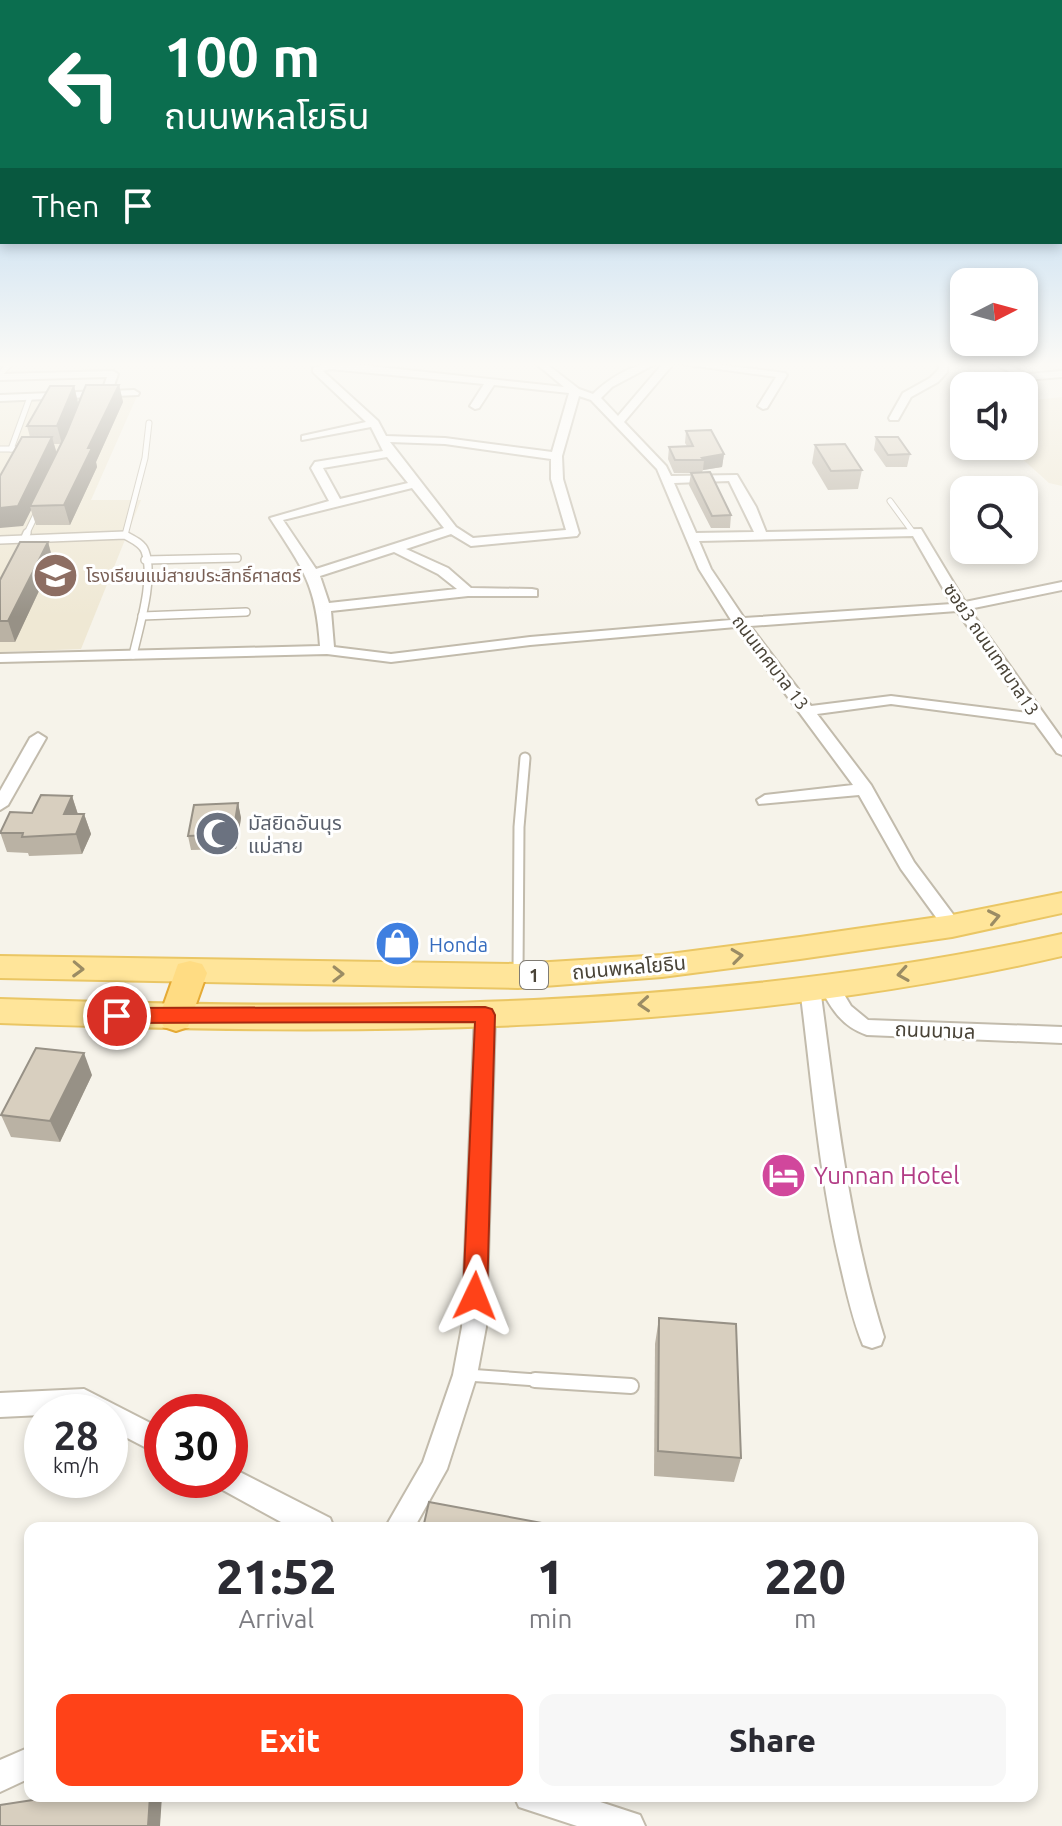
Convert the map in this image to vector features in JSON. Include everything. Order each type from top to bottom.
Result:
[{"type":"highway","points":[[176,1018],[190,973]]},
{"type":"main road","name":"ถนนพหลโยธิน","points":[[0,967],[190,973],[518,976],[662,966],[952,926],[1062,903]]},
{"type":"main road","name":"ถนนพหลโยธิน","points":[[0,1011],[176,1018],[485,1015],[677,1002],[820,987],[1062,945]]},
{"type":"street","points":[[387,447],[439,518],[471,542],[573,533],[557,479],[559,447]]},
{"type":"street","points":[[491,447],[556,456]]},
{"type":"street","name":"ถนนเทศบาล 13","points":[[643,447],[662,468],[705,569],[741,624],[865,789],[907,865],[952,926]]},
{"type":"street","points":[[335,501],[317,468],[319,464],[390,453]]},
{"type":"street","points":[[668,480],[733,477],[761,535]]},
{"type":"street","points":[[327,650],[324,608],[313,574],[276,518],[335,501],[416,484]]},
{"type":"street","points":[[313,574],[452,530]]},
{"type":"street","points":[[692,537],[912,531]]},
{"type":"street","name":"ซอย3 ถนนเทศบาล13","points":[[912,531],[921,537],[961,607],[1062,750]]},
{"type":"street","points":[[397,549],[443,571],[468,592]]},
{"type":"street","points":[[0,658],[327,650],[391,658],[530,641],[961,607],[1062,586]]},
{"type":"street","points":[[324,608],[468,592],[532,593]]},
{"type":"street","points":[[807,711],[891,700],[1039,719]]},
{"type":"street","points":[[0,805],[38,738]]},
{"type":"street","points":[[765,800],[865,789]]},
{"type":"street","points":[[820,987],[835,1197],[856,1291],[872,1337]]},
{"type":"street","name":"ถนนนามล","points":[[820,987],[855,1024],[867,1027],[1062,1035]]},
{"type":"street","points":[[403,1522],[434,1469],[465,1375],[474,1327],[485,1015]]},
{"type":"street","points":[[0,1405],[24,1404]]},
{"type":"street","points":[[248,1490],[309,1522]]},
{"type":"street","points":[[0,1776],[24,1765]]},
{"type":"street","points":[[550,1802],[629,1826]]},
{"type":"lane","points":[[125,535],[139,487],[145,447]]},
{"type":"lane","points":[[0,449],[38,449]]},
{"type":"lane","points":[[18,551],[42,501]]},
{"type":"lane","points":[[890,501],[912,531]]},
{"type":"lane","points":[[0,540],[125,535],[140,544],[145,560],[142,616],[133,655]]},
{"type":"lane","points":[[145,560],[237,558]]},
{"type":"lane","points":[[142,616],[246,612]]},
{"type":"lane","points":[[518,976],[519,827],[525,758]]},
{"type":"lane","points":[[465,1375],[631,1386]]},
{"type":"shaded area","name":"โรงเรียนแม่สายประสิทธิ์ศาสตร์","points":[[0,447],[114,447],[91,500],[141,500],[81,649],[0,652]]},
{"type":"shaded area","points":[[1038,447],[1062,447],[1062,486],[1049,483],[1024,460],[1038,460]]},
{"type":"building","points":[[16,447],[47,447],[18,506],[0,508],[0,476]]},
{"type":"building","points":[[59,447],[92,448],[64,505],[30,506]]},
{"type":"building","points":[[669,447],[720,447],[724,454],[702,458],[704,460],[675,460]]},
{"type":"building","points":[[816,447],[847,447],[862,470],[831,471]]},
{"type":"building","points":[[883,447],[905,447],[910,454],[888,455]]},
{"type":"building","points":[[710,472],[731,515],[712,516],[691,473]]},
{"type":"building","points":[[20,542],[48,542],[8,621],[0,621],[0,580]]},
{"type":"building","points":[[41,795],[72,796],[64,814],[84,814],[76,834],[22,837],[23,833],[0,833],[10,812],[32,813]]},
{"type":"building","points":[[238,803],[233,834],[188,836],[194,805]]},
{"type":"building","points":[[36,1048],[84,1053],[50,1121],[1,1115]]},
{"type":"building","points":[[659,1318],[736,1324],[741,1458],[658,1451]]},
{"type":"building","points":[[429,1502],[537,1522],[424,1522]]},
{"type":"building","points":[[24,1801],[150,1802],[148,1826],[0,1826],[0,1805]]},
{"type":"place","name":"โรงเรียนแม่สายประสิทธิ์ศาสตร์","points":[[55,575]]},
{"type":"place","name":"มัสยิดอันนุร แม่สาย","points":[[217,834]]},
{"type":"place","name":"Honda","points":[[398,944]]},
{"type":"place","name":"Yunnan Hotel","points":[[783,1175]]},
{"type":"route","points":[[117,1016],[485,1015],[475,1296]]}]
